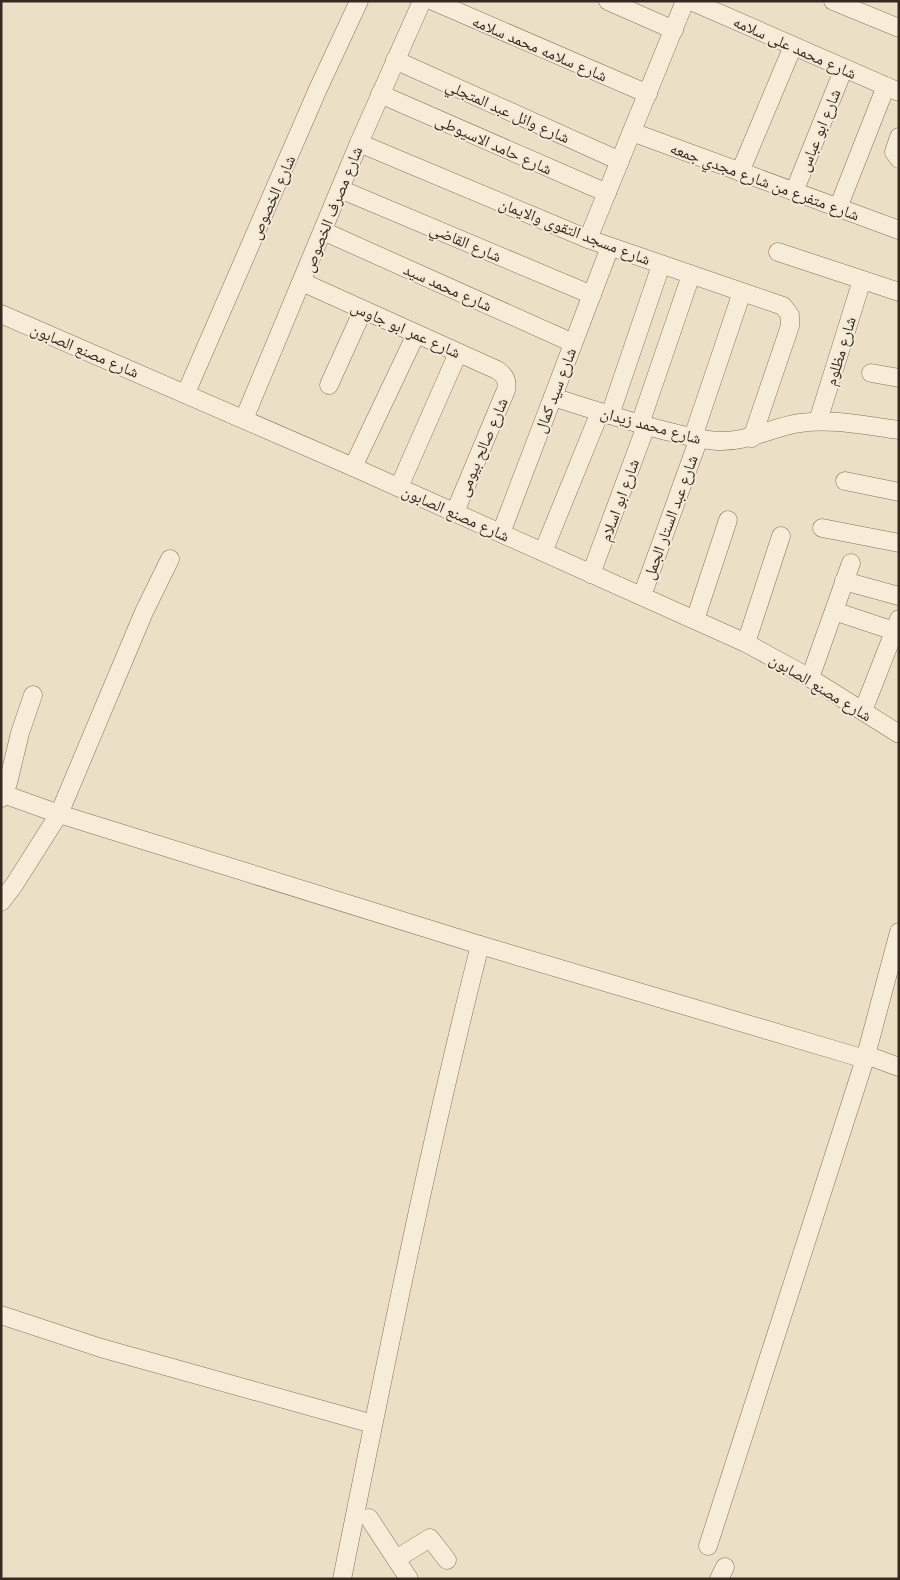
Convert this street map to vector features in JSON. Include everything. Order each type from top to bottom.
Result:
[{"type":"street","name":"شارع الخصوص","points":[[190,395],[318,90],[359,1]]},
{"type":"street","name":"شارع مصرف الخصوص","points":[[239,416],[302,282],[359,143],[422,1]]},
{"type":"street","name":"شارع سلامه محمد سلامه","points":[[433,1],[648,94]]},
{"type":"street","points":[[608,1],[674,30]]},
{"type":"street","points":[[588,239],[686,1]]},
{"type":"street","name":"شارع محمد على سلامه","points":[[692,1],[892,89]]},
{"type":"street","points":[[833,1],[899,28]]},
{"type":"street","points":[[740,172],[793,46]]},
{"type":"street","name":"شارع وائل عبد المتجلي","points":[[395,60],[620,161]]},
{"type":"street","name":"شارع ابو عباس","points":[[794,192],[844,68]]},
{"type":"street","points":[[838,208],[892,89]]},
{"type":"street","name":"شارع حامد الاسيوطى","points":[[380,94],[607,193]]},
{"type":"street","name":"شارع متفرع من شارع مجدي جمعه","points":[[632,132],[899,230]]},
{"type":"street","points":[[899,137],[894,152],[899,159]]},
{"type":"street","name":"شارع مسجد التقوى والايمان","points":[[359,143],[588,239],[783,306],[790,315],[790,326],[752,438]]},
{"type":"street","name":"شارع القاضي","points":[[340,189],[592,295]]},
{"type":"street","name":"شارع محمد سيد","points":[[323,232],[573,343]]},
{"type":"street","name":"شارع سيد كمال","points":[[501,533],[610,247]]},
{"type":"street","points":[[778,252],[899,292]]},
{"type":"street","points":[[543,552],[605,413],[661,265]]},
{"type":"street","name":"شارع ابو اسلام","points":[[591,574],[643,425],[691,275]]},
{"type":"street","name":"شارع مظلوم","points":[[818,422],[862,280]]},
{"type":"street","name":"شارع عمر ابو جاوس","points":[[302,282],[501,373],[506,381]]},
{"type":"street","name":"شارع عبد الستار الجمل","points":[[642,596],[696,438],[742,292]]},
{"type":"street","points":[[329,385],[363,310]]},
{"type":"street","name":"شارع مصنع الصابون","points":[[1,314],[239,416],[746,644],[810,678],[899,734]]},
{"type":"street","points":[[353,467],[416,334]]},
{"type":"street","points":[[399,487],[458,353]]},
{"type":"street","points":[[871,373],[899,378]]},
{"type":"street","name":"شارع صالح بيومى","points":[[455,512],[506,390],[506,381]]},
{"type":"street","name":"شارع محمد زيدان","points":[[553,397],[643,425],[696,438],[717,441],[735,441],[752,438],[783,427],[818,422],[899,430]]},
{"type":"street","points":[[845,481],[899,492]]},
{"type":"street","points":[[694,620],[728,520]]},
{"type":"street","points":[[822,528],[899,544]]},
{"type":"street","points":[[746,644],[781,536]]},
{"type":"street","points":[[1,902],[14,885],[55,812],[144,612],[170,559]]},
{"type":"street","points":[[810,678],[851,563]]},
{"type":"street","points":[[844,581],[899,596]]},
{"type":"street","points":[[834,611],[896,625],[863,711]]},
{"type":"street","points":[[33,695],[20,733],[12,772],[2,796],[480,945],[899,1067]]},
{"type":"street","points":[[708,1546],[865,1057],[899,932]]},
{"type":"street","points":[[342,1579],[373,1424],[453,1051],[480,945]]},
{"type":"street","points":[[1,1315],[101,1348],[373,1424]]},
{"type":"street","points":[[369,1518],[409,1579]]},
{"type":"street","points":[[396,1559],[430,1538],[447,1560]]}]
